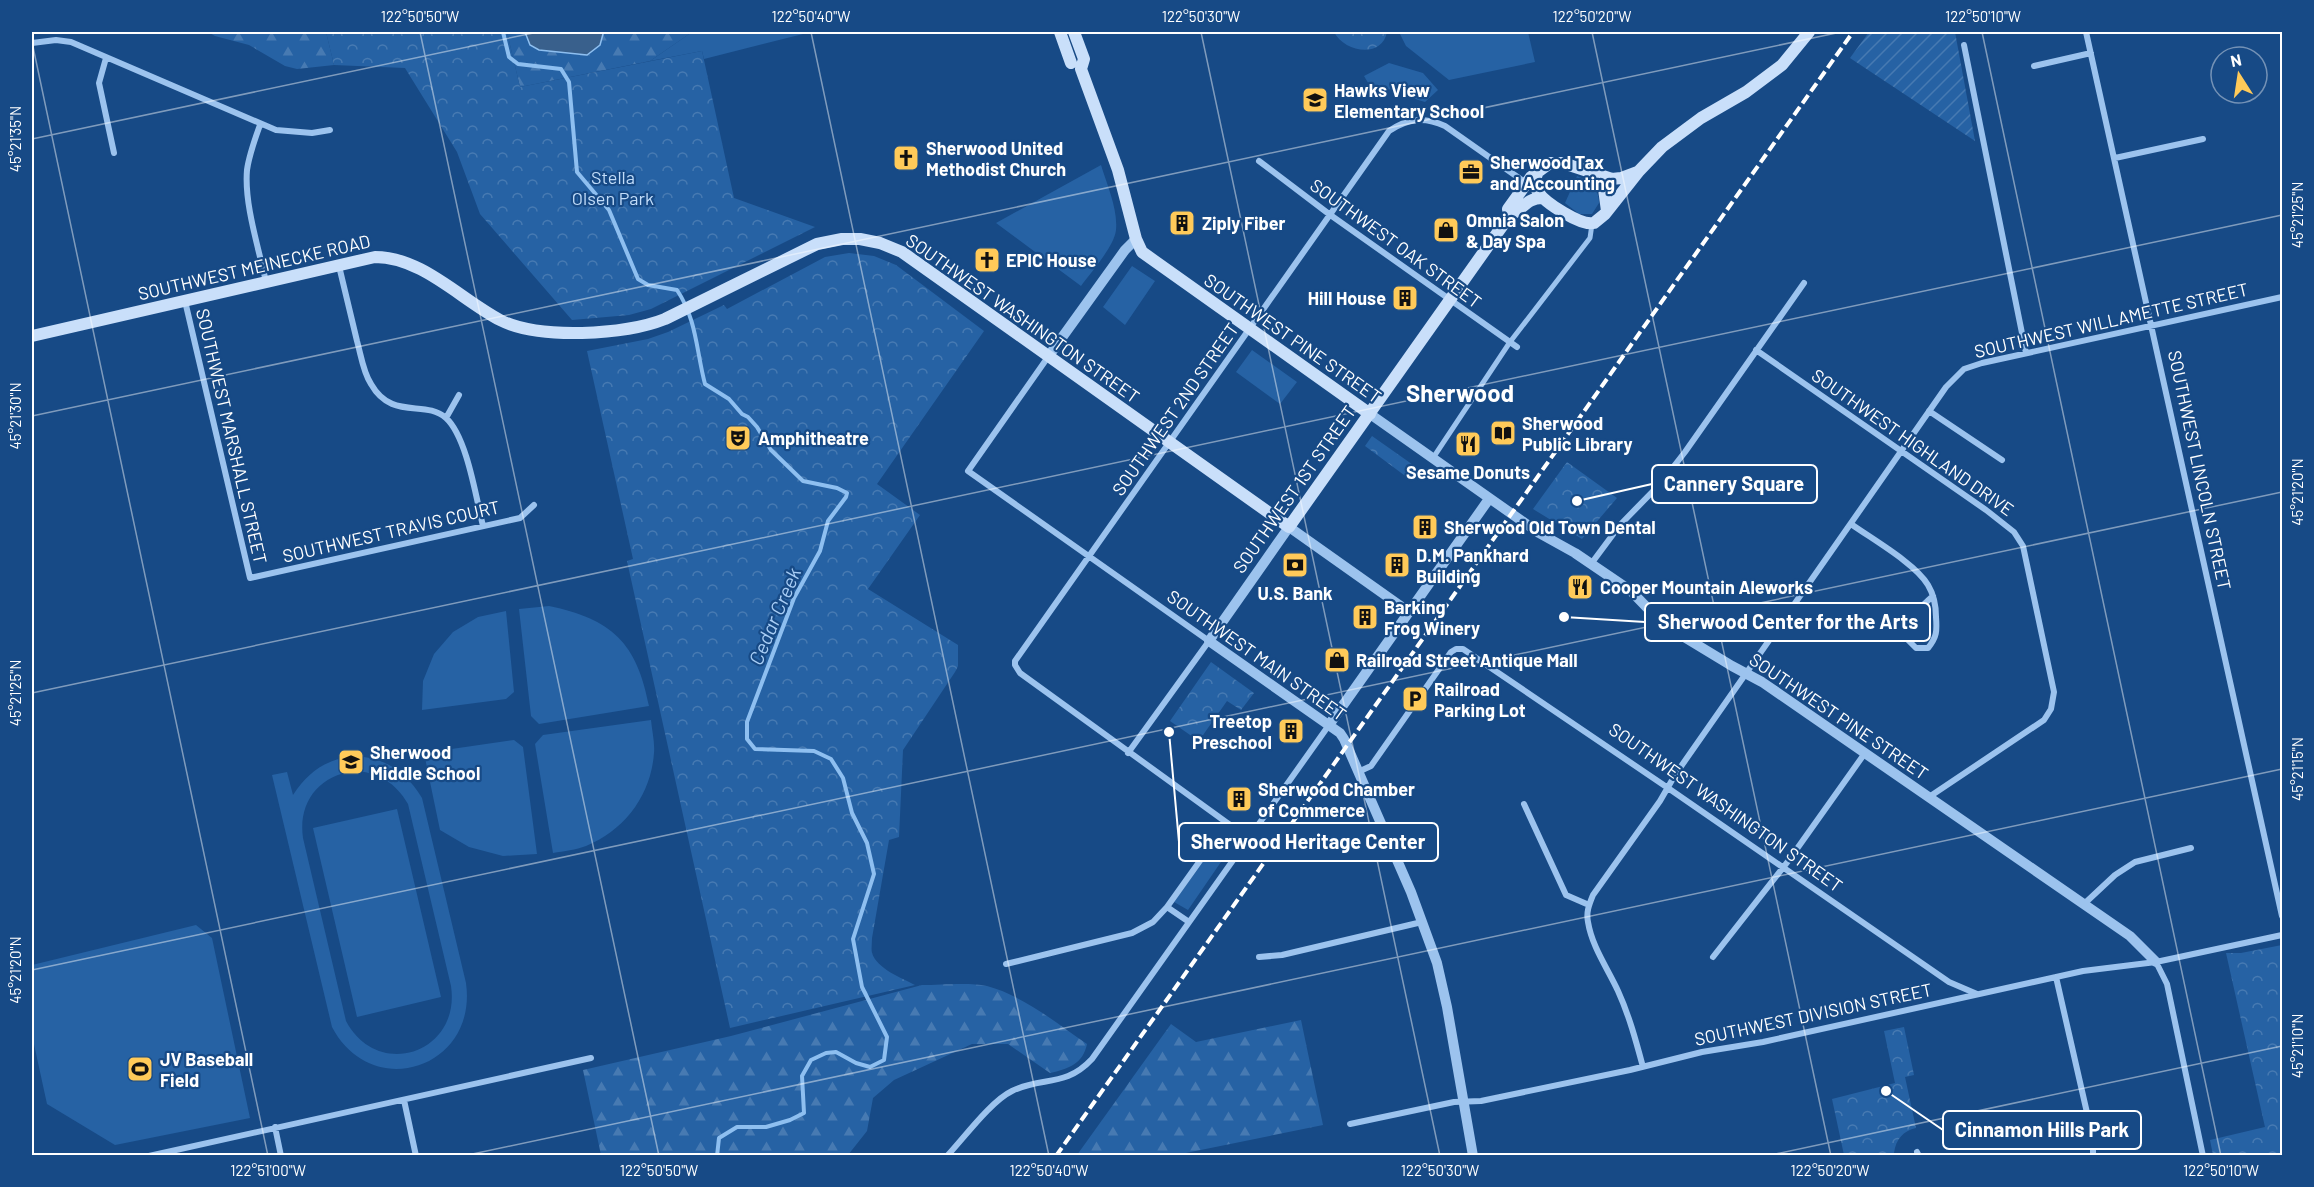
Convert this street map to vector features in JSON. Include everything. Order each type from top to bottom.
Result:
[{"type":"main road","points":[[1060,32],[1118,170],[1136,239]]},
{"type":"main road","points":[[1074,32],[1084,59],[1076,66]]},
{"type":"main road","points":[[1537,174],[1536,186],[1542,198],[1581,223],[1592,224],[1607,211],[1639,171],[1662,147],[1701,118],[1746,92],[1782,65],[1809,32]]},
{"type":"main road","name":"SOUTHWEST 1ST STREET","points":[[1510,215],[1508,209],[1526,183],[1548,164],[1560,162],[1592,174],[1616,179],[1639,171]]},
{"type":"main road","points":[[1592,174],[1604,189],[1607,211]]},
{"type":"main road","name":"SOUTHWEST 1ST STREET","points":[[1289,527],[1510,215],[1529,200],[1542,198]]},
{"type":"main road","name":"SOUTHWEST WASHINGTON STREET","points":[[576,332],[642,327],[817,244],[842,239],[866,240],[888,245],[911,257],[1289,527]]},
{"type":"main road","name":"SOUTHWEST PINE STREET","points":[[1136,239],[1146,256],[1370,414]]},
{"type":"main road","name":"SOUTHWEST MEINECKE ROAD","points":[[32,336],[375,257],[398,260],[417,268],[508,323],[543,332],[576,332]]},
{"type":"street","name":"SOUTHWEST LINCOLN STREET","points":[[2086,32],[2283,916]]},
{"type":"street","points":[[32,43],[56,40],[70,42],[276,130],[294,133],[330,130]]},
{"type":"street","points":[[1964,45],[2026,353]]},
{"type":"street","points":[[2034,66],[2091,53]]},
{"type":"street","points":[[106,58],[99,82],[114,153]]},
{"type":"street","name":"SOUTHWEST 2ND STREET","points":[[1128,753],[1020,673],[1015,665],[1017,656],[1250,329],[1381,140],[1398,124],[1432,120],[1445,126],[1526,183]]},
{"type":"street","points":[[260,125],[247,170],[253,219],[266,282]]},
{"type":"street","points":[[2115,158],[2204,139]]},
{"type":"street","name":"SOUTHWEST OAK STREET","points":[[1259,161],[1329,214],[1517,347]]},
{"type":"street","points":[[1432,459],[1510,342],[1590,238],[1592,224]]},
{"type":"street","points":[[1048,357],[1125,250],[1136,239]]},
{"type":"street","points":[[339,265],[363,366],[371,385],[384,400],[401,408],[427,410],[446,418],[462,442],[483,525]]},
{"type":"street","points":[[1591,564],[1628,515],[1671,472],[1804,283]]},
{"type":"street","name":"SOUTHWEST WILLAMETTE STREET","points":[[1589,904],[1929,411],[1946,387],[1964,369],[1975,364],[2283,297]]},
{"type":"street","name":"SOUTHWEST MARSHALL STREET","points":[[185,301],[250,578]]},
{"type":"street","name":"SOUTHWEST HIGHLAND DRIVE","points":[[1756,350],[1986,510],[2008,526],[2019,538],[2027,559],[2054,692],[2052,709],[2044,720],[1929,797]]},
{"type":"street","name":"SOUTHWEST MAIN STREET","points":[[1048,357],[968,471],[1342,736],[1423,922],[1443,985],[1473,1155]]},
{"type":"street","points":[[446,418],[459,395]]},
{"type":"street","points":[[1929,411],[2002,460]]},
{"type":"street","name":"SOUTHWEST PINE STREET","points":[[1370,414],[1539,533],[1631,591],[1671,629],[1762,682],[2130,936],[2156,962],[2167,984],[2203,1155]]},
{"type":"street","points":[[947,1155],[997,1102],[1012,1091],[1066,1078],[1083,1068],[1092,1059],[1489,499]]},
{"type":"street","name":"SOUTHWEST TRAVIS COURT","points":[[250,578],[520,518],[534,505]]},
{"type":"street","points":[[1851,524],[1914,569],[1929,586],[1933,596],[1937,636],[1928,648],[1916,648],[1908,640],[1908,625],[1911,617],[1933,596]]},
{"type":"street","name":"SOUTHWEST WASHINGTON STREET","points":[[1289,527],[1409,612]]},
{"type":"street","name":"SOUTHWEST 1ST STREET","points":[[1128,753],[1289,527]]},
{"type":"street","name":"SOUTHWEST WASHINGTON STREET","points":[[1358,771],[1371,766],[1451,652],[1463,649],[1949,982],[1977,994]]},
{"type":"street","points":[[1128,753],[1248,838]]},
{"type":"street","points":[[1713,957],[1782,868],[1865,753]]},
{"type":"street","points":[[1524,804],[1566,895],[1589,904],[1587,915],[1593,941],[1619,993],[1634,1031],[1643,1067]]},
{"type":"street","points":[[1006,964],[1140,930],[1153,922],[1167,907],[1227,823]]},
{"type":"street","points":[[2084,904],[2115,875],[2135,862],[2191,848]]},
{"type":"street","points":[[1167,907],[1189,922]]},
{"type":"street","points":[[1259,957],[1281,955],[1423,922]]},
{"type":"street","name":"SOUTHWEST DIVISION STREET","points":[[1350,1124],[1464,1102],[1482,1101],[2056,977],[2095,969],[2156,962],[2283,934]]},
{"type":"street","points":[[2056,977],[2093,1139],[2093,1155]]},
{"type":"street","points":[[149,1155],[591,1058]]},
{"type":"street","points":[[404,1100],[416,1155]]},
{"type":"street","points":[[275,1127],[281,1155]]},
{"type":"green space","points":[[208,32],[326,32],[334,65],[297,69],[285,66],[249,45]]},
{"type":"green space","name":"Stella Olsen Park","points":[[326,32],[507,32],[520,87],[702,51],[734,198],[815,227],[651,309],[629,315],[572,320],[480,214],[457,152],[405,68],[334,65]]},
{"type":"green space","points":[[507,32],[692,32],[650,61],[520,87]]},
{"type":"green space","points":[[692,32],[811,32],[704,59],[702,51],[650,61]]},
{"type":"green space","points":[[1334,32],[1387,32],[1384,41],[1378,46],[1362,50],[1346,44]]},
{"type":"green space","points":[[1399,32],[1528,32],[1535,62],[1449,80],[1406,46]]},
{"type":"green space","points":[[1869,32],[1955,32],[1975,141],[1850,58]]},
{"type":"green space","points":[[1389,63],[1423,73],[1438,90],[1425,102],[1394,90],[1373,91],[1364,76]]},
{"type":"green space","points":[[1101,165],[1114,205],[1116,230],[1107,251],[1081,286],[996,223]]},
{"type":"green space","points":[[1577,176],[1590,183],[1597,193],[1599,203],[1592,214],[1579,214],[1565,203]]},
{"type":"green space","points":[[849,253],[874,256],[896,265],[984,331],[877,484],[920,515],[868,589],[958,645],[958,666],[955,672],[903,750],[899,837],[889,840],[872,938],[872,953],[879,964],[915,985],[730,1028],[627,561],[633,559],[587,351],[648,339],[668,332],[724,305],[727,309],[825,257]]},
{"type":"green space","points":[[1132,266],[1155,281],[1125,325],[1103,307]]},
{"type":"green space","points":[[1252,350],[1297,382],[1280,404],[1236,372]]},
{"type":"green space","points":[[1372,436],[1416,467],[1408,478],[1365,446]]},
{"type":"green space","points":[[1567,462],[1617,498],[1582,539],[1533,509]]},
{"type":"green space","points":[[549,606],[590,618],[618,637],[629,650],[637,666],[649,706],[539,724],[531,716],[519,609]]},
{"type":"green space","points":[[506,611],[514,692],[506,699],[422,710],[423,681],[434,654],[453,632],[478,617]]},
{"type":"green space","points":[[1211,662],[1254,693],[1241,710],[1227,701],[1203,735],[1193,737],[1170,721]]},
{"type":"green space","points":[[651,720],[654,749],[652,768],[648,783],[634,809],[613,831],[600,839],[582,847],[553,853],[535,744],[543,735]]},
{"type":"green space","points":[[514,740],[523,747],[537,854],[503,856],[469,847],[440,830],[424,753]]},
{"type":"green space","points":[[364,757],[393,767],[409,780],[422,798],[466,983],[465,1012],[456,1036],[439,1054],[418,1065],[395,1069],[372,1064],[350,1050],[332,1027],[272,775],[287,772],[293,795],[318,768],[343,758]],"holes":[[[354,771],[386,780],[398,790],[408,804],[451,986],[451,1009],[443,1028],[431,1042],[414,1051],[396,1054],[377,1050],[360,1039],[346,1021],[303,838],[304,813],[313,793],[321,785],[341,774]]]},
{"type":"green space","points":[[397,809],[441,997],[357,1017],[313,828]]},
{"type":"green space","points":[[1227,833],[1233,838],[1234,843],[1188,910],[1174,902],[1221,837]]},
{"type":"green space","name":"JV Baseball Field","points":[[196,925],[212,938],[250,1118],[115,1145],[47,1104],[32,1035],[32,965]]},
{"type":"green space","points":[[2282,945],[2282,1155],[2213,1155],[2210,1140],[2265,1127],[2226,953],[2241,953]]},
{"type":"green space","points":[[972,984],[987,986],[1014,996],[1087,1044],[1085,1051],[1074,1064],[1050,1073],[1008,1044],[972,1044],[894,1080],[873,1098],[867,1131],[848,1155],[601,1155],[583,1070],[731,1036],[922,985]]},
{"type":"green space","points":[[1301,1020],[1323,1125],[1176,1155],[1077,1155],[1171,1024],[1196,1042]]},
{"type":"green space","points":[[1904,1027],[1914,1075],[1905,1077],[1916,1128],[1901,1136],[1894,1153],[1844,1155],[1832,1099],[1895,1083],[1884,1031]]},
{"type":"shaded area","points":[[525,32],[602,32],[603,34],[600,45],[587,55],[539,50],[530,45]]},
{"type":"waterway","name":"Cedar Creek","points":[[503,32],[509,57],[518,64],[561,69],[569,82],[577,172],[609,210],[638,279],[648,285],[677,290],[684,301],[692,324],[705,384],[729,399],[742,414],[748,417],[771,450],[803,481],[837,488],[847,493],[828,521],[820,551],[794,598],[747,722],[747,739],[755,749],[814,751],[831,759],[843,778],[852,813],[867,843],[874,874],[853,939],[862,987],[887,1037],[884,1060],[870,1067],[856,1063],[836,1052],[826,1053],[811,1060],[802,1076],[804,1113],[766,1127],[737,1127],[719,1138],[717,1156]]},
{"type":"railway","points":[[1056,1156],[1853,32]]},
{"type":"place","name":"Hawks View Elementary School","points":[[1315,100]]},
{"type":"place","name":"Sherwood United Methodist Church","points":[[906,158]]},
{"type":"place","name":"Sherwood Tax and Accounting","points":[[1471,172]]},
{"type":"place","name":"Ziply Fiber","points":[[1182,223]]},
{"type":"place","name":"Omnia Salon & Day Spa","points":[[1446,230]]},
{"type":"place","name":"EPIC House","points":[[987,260]]},
{"type":"place","name":"Hill House","points":[[1405,298]]},
{"type":"place","name":"Sherwood Public Library","points":[[1503,433]]},
{"type":"place","name":"Amphitheatre","points":[[738,438]]},
{"type":"place","name":"Sesame Donuts","points":[[1468,444]]},
{"type":"place","name":"Cannery Square","points":[[1577,501]]},
{"type":"place","name":"Sherwood Old Town Dental","points":[[1425,527]]},
{"type":"place","name":"U.S. Bank","points":[[1295,565]]},
{"type":"place","name":"D.M. Pankhard Building","points":[[1397,565]]},
{"type":"place","name":"Cooper Mountain Aleworks","points":[[1580,587]]},
{"type":"place","name":"Barking Frog Winery","points":[[1365,617]]},
{"type":"place","name":"Sherwood Center for the Arts","points":[[1564,617]]},
{"type":"place","name":"Railroad Street Antique Mall","points":[[1337,660]]},
{"type":"place","name":"Railroad Parking Lot","points":[[1415,699]]},
{"type":"place","name":"Treetop Preschool","points":[[1291,731]]},
{"type":"place","name":"Sherwood Heritage Center","points":[[1169,732]]},
{"type":"place","name":"Sherwood Middle School","points":[[351,762]]},
{"type":"place","name":"Sherwood Chamber of Commerce","points":[[1239,799]]},
{"type":"place","name":"JV Baseball Field","points":[[140,1069]]},
{"type":"place","name":"Cinnamon Hills Park","points":[[1886,1091]]},
{"type":"district","name":"Sherwood","points":[[1460,392]]}]
